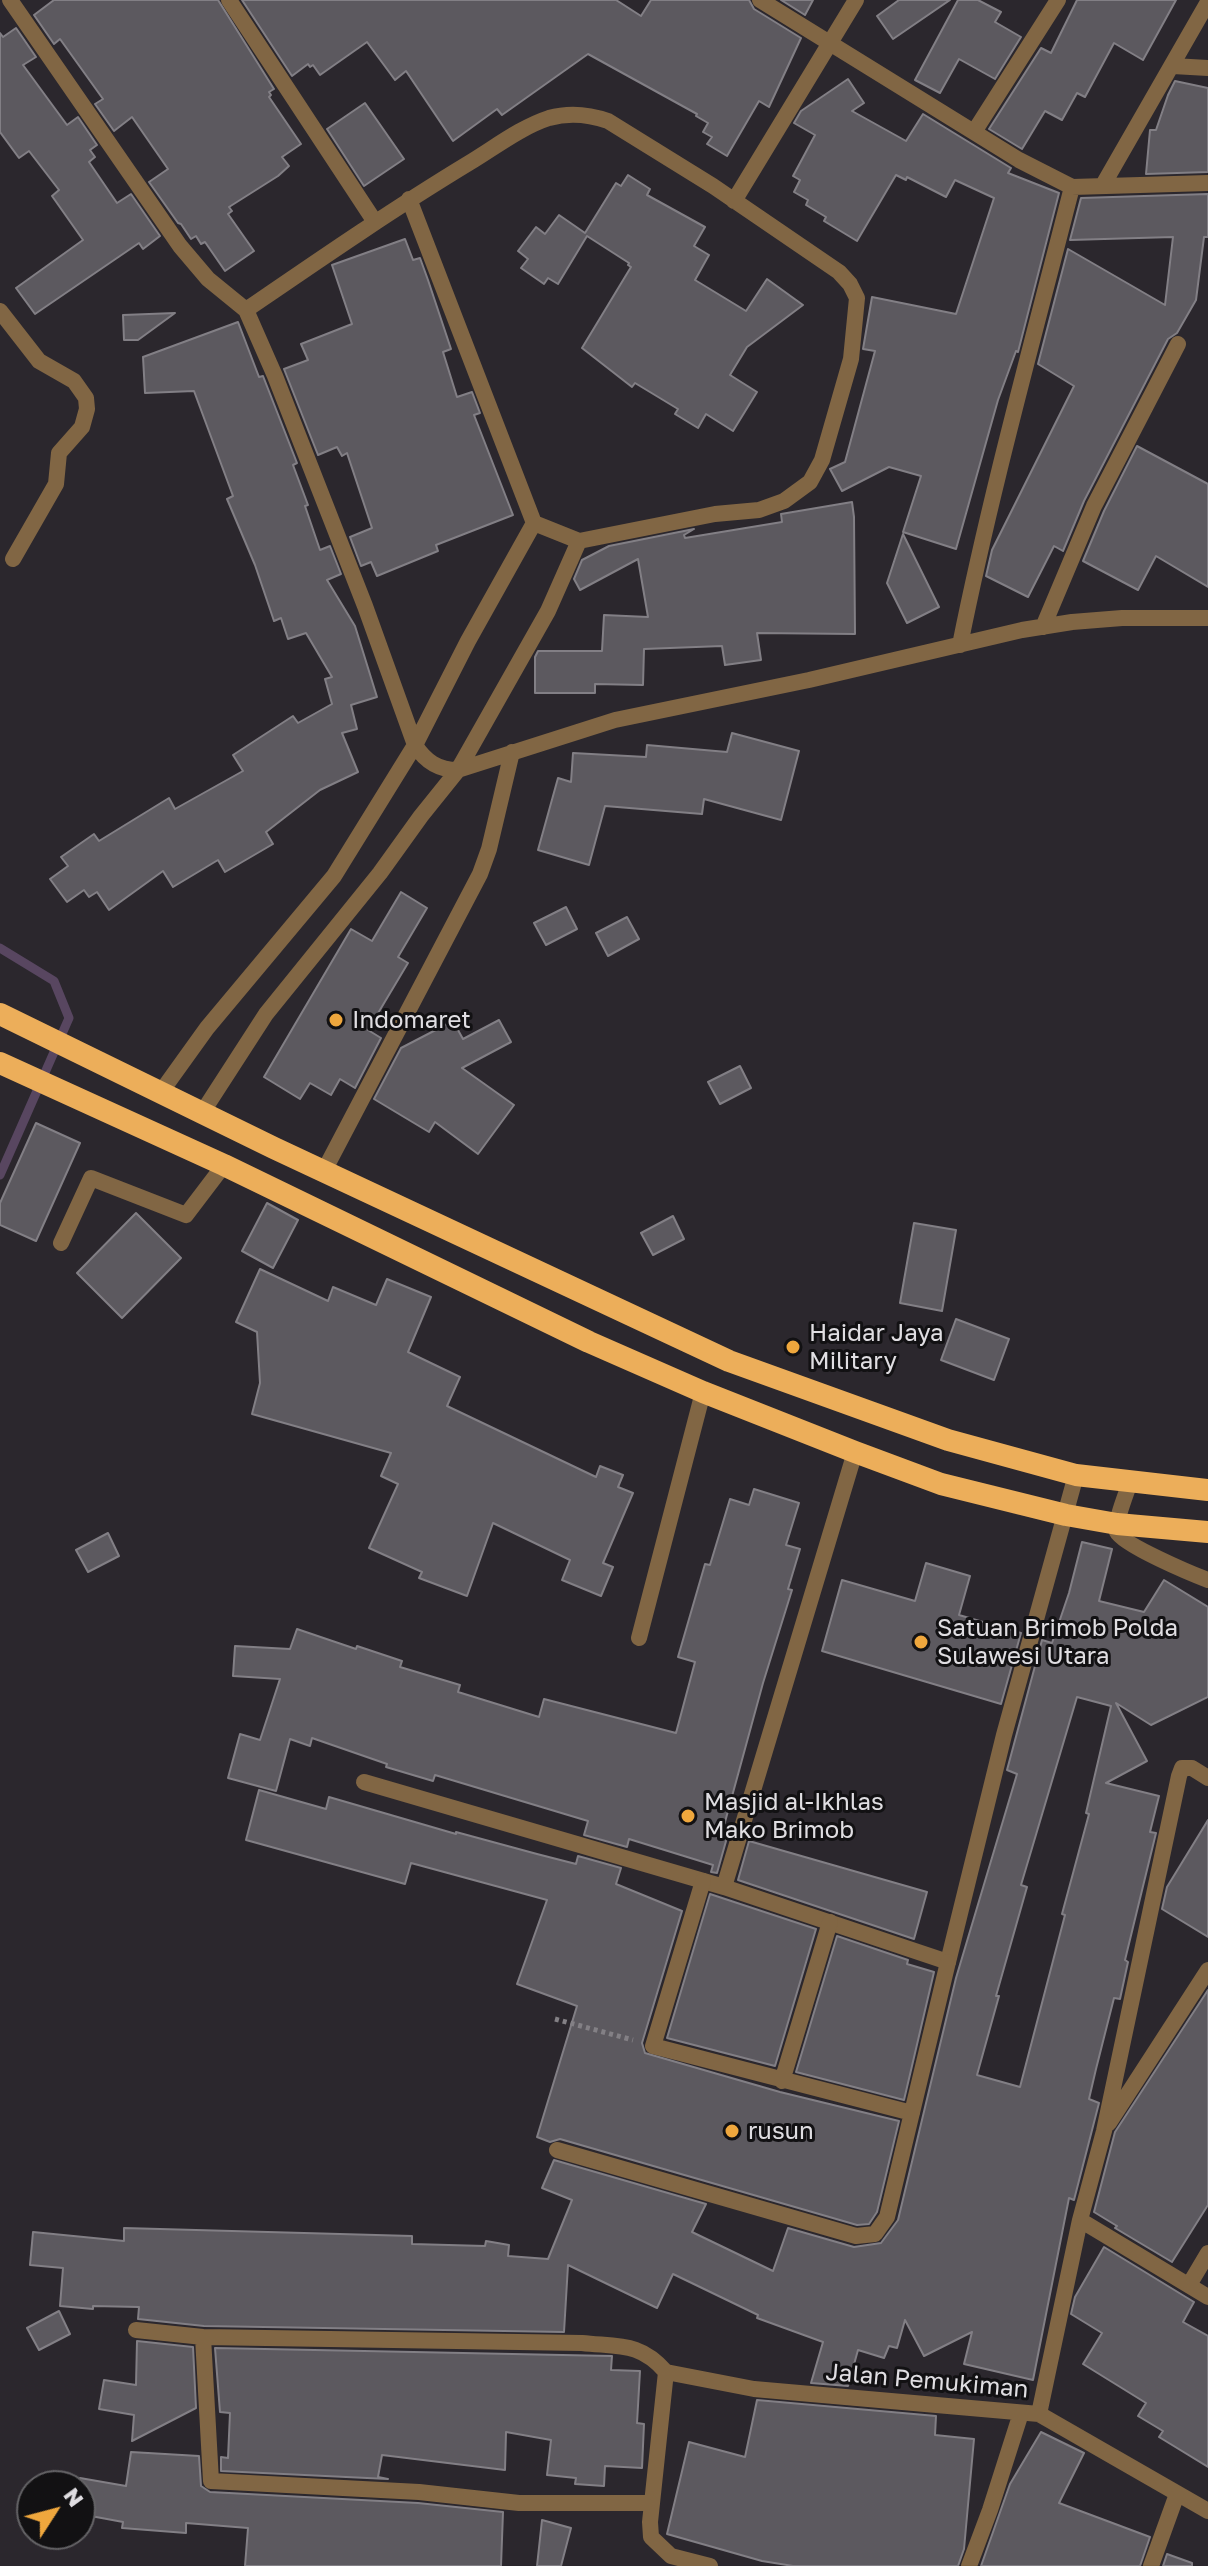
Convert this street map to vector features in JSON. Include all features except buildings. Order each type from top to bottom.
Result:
[{"type":"highway","points":[[6,1017],[202,1113],[729,1361],[948,1440],[1076,1475],[1208,1490]]},
{"type":"highway","points":[[1,1063],[224,1165],[589,1342],[703,1392],[855,1452],[941,1484],[1066,1515],[1117,1524],[1208,1532]]},
{"type":"street","points":[[10,0],[180,246],[208,279],[246,310],[354,578],[415,745],[427,760],[458,770],[615,720],[1043,627],[1122,618],[1208,618]]},
{"type":"street","points":[[229,0],[375,222]]},
{"type":"street","points":[[760,0],[1019,160],[1072,187],[1208,183]]},
{"type":"street","points":[[734,201],[856,0]]},
{"type":"street","points":[[974,132],[1058,0]]},
{"type":"street","points":[[1103,185],[1208,2]]},
{"type":"street","points":[[1173,66],[1208,68]]},
{"type":"street","points":[[246,310],[409,199],[539,122],[578,114],[608,121],[824,260],[850,284],[857,298],[851,359],[822,460],[810,482],[784,501],[770,506],[579,541],[534,523],[409,199]]},
{"type":"street","points":[[960,645],[1009,425],[1072,187]]},
{"type":"street","points":[[0,311],[39,361],[74,381],[86,398],[87,409],[82,427],[59,453],[56,484],[13,559]]},
{"type":"street","points":[[1043,627],[1094,506],[1178,344]]},
{"type":"street","points":[[161,1092],[207,1028],[334,876],[415,745],[468,641],[534,523]]},
{"type":"street","points":[[202,1113],[266,1014],[458,770],[548,611],[579,541]]},
{"type":"street","points":[[324,1171],[480,874],[512,752]]},
{"type":"street","points":[[61,1243],[91,1178],[186,1215],[224,1165]]},
{"type":"street","points":[[639,1638],[703,1392]]},
{"type":"street","points":[[724,1887],[855,1452]]},
{"type":"street","points":[[557,2150],[856,2236],[875,2234],[887,2217],[1004,1735],[1076,1475]]},
{"type":"street","points":[[1130,1482],[1117,1524],[1119,1534],[1134,1545],[1208,1580]]},
{"type":"street","points":[[1039,2414],[1080,2220],[1104,2131],[1179,1776],[1182,1768],[1189,1768],[1208,1778]]},
{"type":"street","points":[[364,1782],[724,1887],[948,1962]]},
{"type":"street","points":[[703,1881],[653,2046],[912,2113]]},
{"type":"street","points":[[782,2081],[830,1922]]},
{"type":"street","points":[[1104,2131],[1208,1970]]},
{"type":"street","points":[[1080,2220],[1208,2297]]},
{"type":"street","points":[[1189,2285],[1208,2253]]},
{"type":"street","points":[[136,2330],[203,2337],[582,2343],[636,2349],[653,2357],[666,2372],[651,2537],[671,2556],[710,2566]]},
{"type":"street","points":[[203,2337],[208,2477],[211,2481],[419,2492],[519,2503],[652,2503]]},
{"type":"street","name":"Jalan Pemukiman","points":[[666,2372],[754,2389],[1039,2414],[1208,2511]]},
{"type":"street","points":[[969,2566],[1021,2413]]},
{"type":"street","points":[[1151,2566],[1177,2494]]},
{"type":"path","points":[[555,2019],[653,2046]]},
{"type":"waterway","points":[[0,948],[54,981],[69,1018],[0,1175]]},
{"type":"place","name":"Indomaret","points":[[336,1020]]},
{"type":"place","name":"Haidar Jaya Military","points":[[793,1347]]},
{"type":"place","name":"Satuan Brimob Polda Sulawesi Utara","points":[[921,1642]]},
{"type":"place","name":"Masjid al-Ikhlas Mako Brimob","points":[[688,1816]]},
{"type":"place","name":"rusun","points":[[732,2131]]}]
